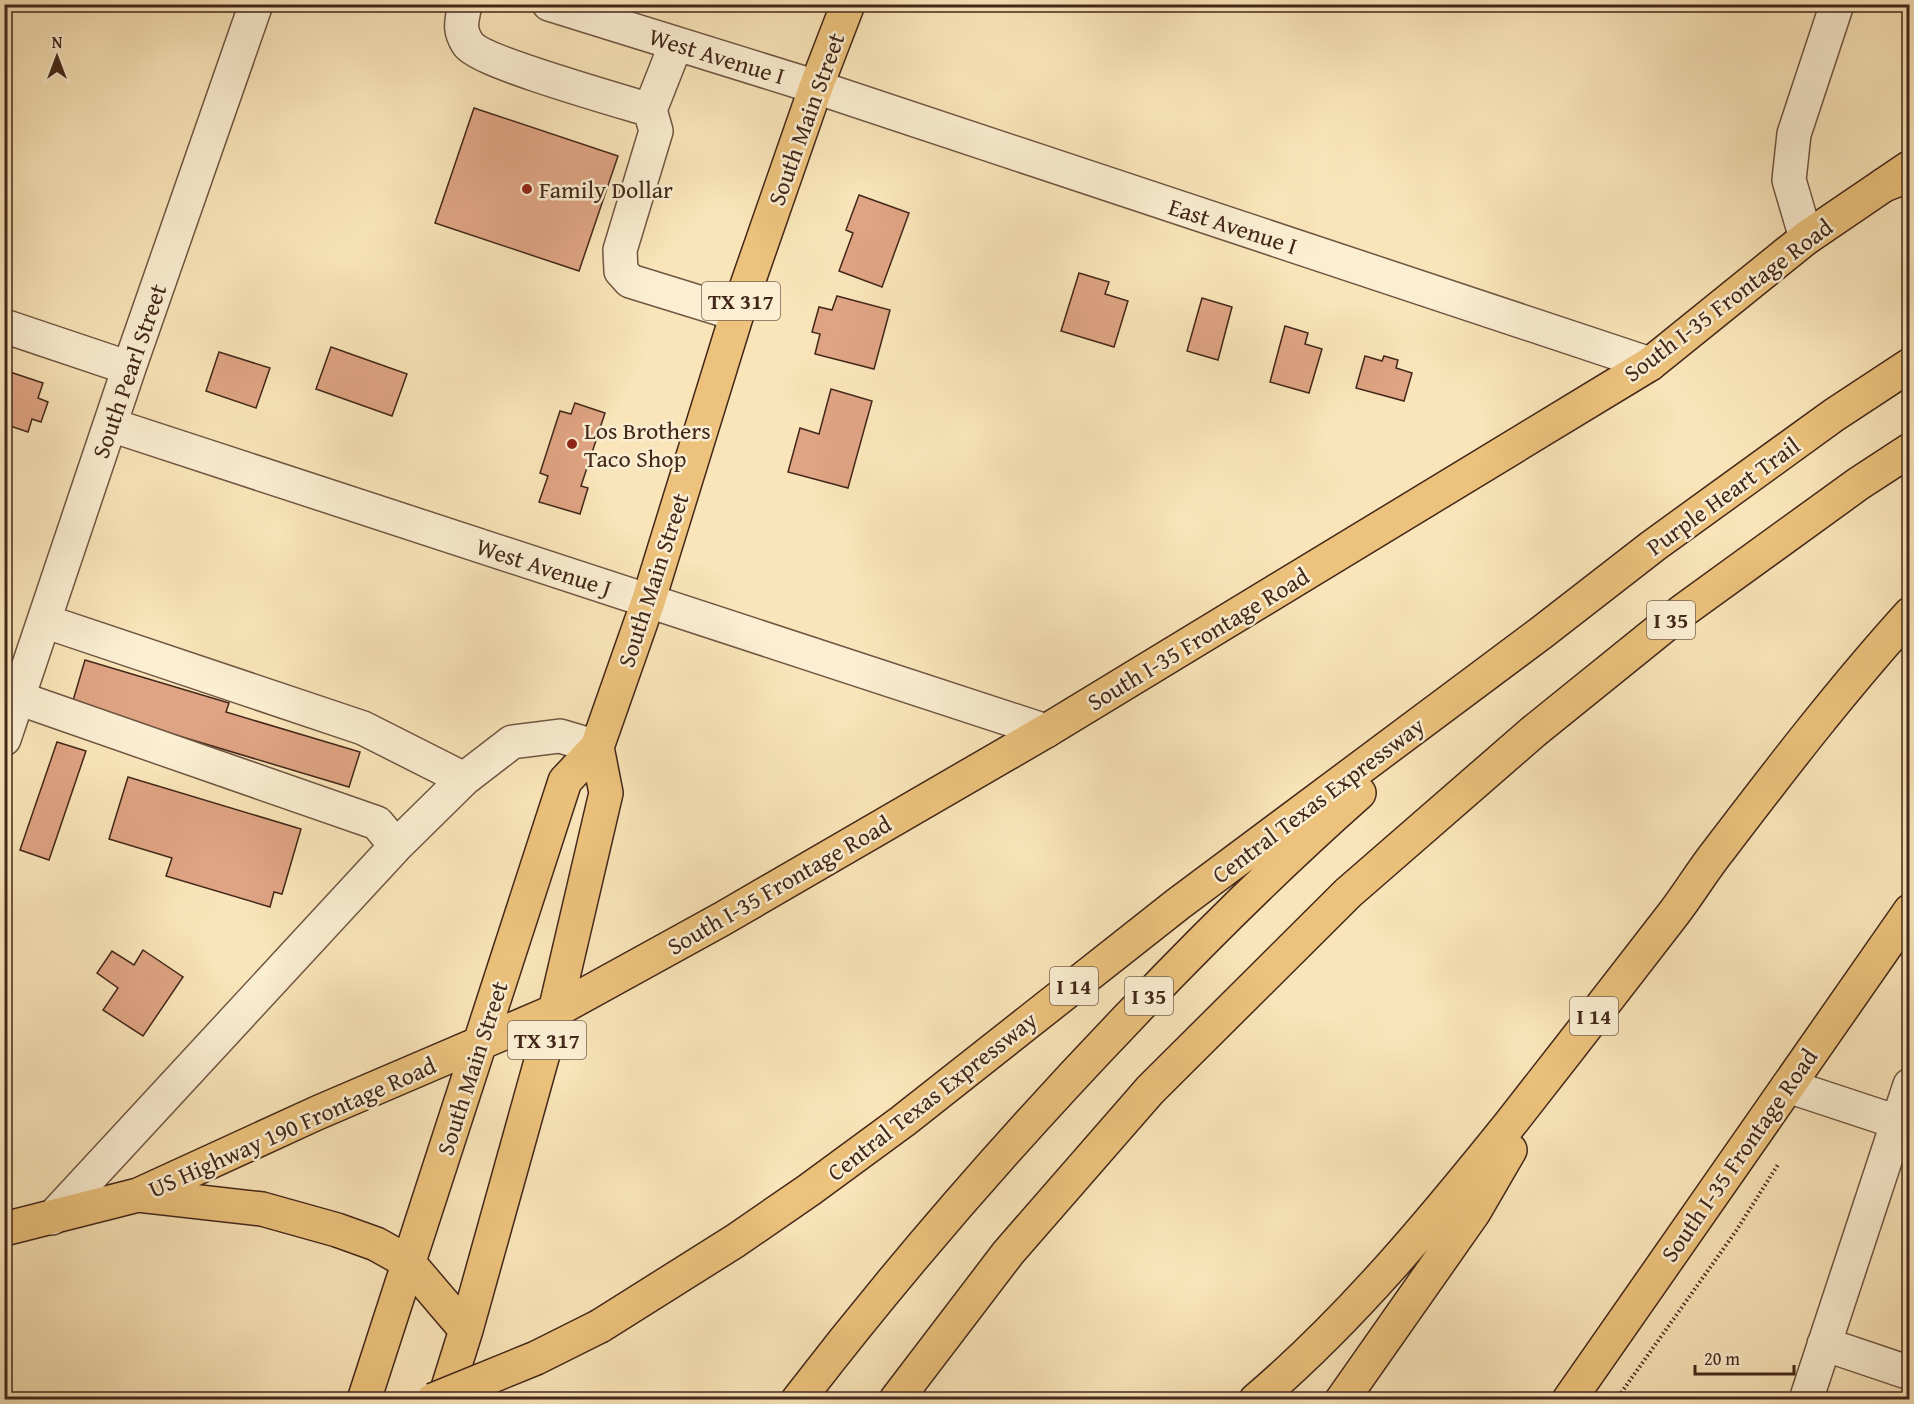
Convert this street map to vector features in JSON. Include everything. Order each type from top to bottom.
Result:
[{"type":"main road","name":"South Main Street","points":[[364,1400],[565,781],[597,747],[648,602],[737,314],[816,87],[848,4]]},
{"type":"main road","name":"South I-35 Frontage Road","points":[[480,1044],[555,1011],[722,919],[1046,731],[1650,364],[1806,238],[1901,176]]},
{"type":"main road","name":"Purple Heart Trail","points":[[1540,633],[1672,532],[1834,415],[1910,365]]},
{"type":"main road","name":"I 35","points":[[897,1400],[1008,1253],[1150,1090],[1348,893],[1533,732],[1684,610],[1858,484],[1910,450]]},
{"type":"main road","name":"I 14","points":[[1256,1400],[1291,1370],[1443,1209],[1675,912],[1732,833],[1865,663],[1910,614]]},
{"type":"main road","name":"Central Texas Expressway","points":[[433,1400],[536,1358],[600,1326],[735,1241],[819,1183],[903,1121],[1178,904],[1540,633]]},
{"type":"main road","name":"I 35","points":[[798,1400],[856,1325],[954,1207],[1075,1073],[1187,957],[1310,836],[1540,633]]},
{"type":"main road","name":"TX 317","points":[[444,1400],[466,1330],[555,1011],[606,793],[597,747]]},
{"type":"main road","name":"South I-35 Frontage Road","points":[[1569,1400],[1910,910]]},
{"type":"main road","points":[[1342,1400],[1474,1212],[1574,1042]]},
{"type":"main road","name":"US Highway 190 Frontage Road","points":[[138,1196],[317,1113],[480,1044]]},
{"type":"main road","points":[[4,1229],[138,1196],[262,1209],[337,1230],[376,1244],[408,1262],[466,1330]]},
{"type":"street","name":"South Pearl Street","points":[[4,740],[129,368],[256,4]]},
{"type":"street","points":[[465,4],[460,27],[469,46],[494,60],[650,111]]},
{"type":"street","name":"West Avenue I","points":[[549,4],[816,87]]},
{"type":"street","points":[[1806,238],[1789,180],[1794,134],[1837,4]]},
{"type":"street","points":[[676,44],[650,111],[656,131],[651,154],[620,250],[621,271],[630,281],[737,314]]},
{"type":"street","name":"East Avenue I","points":[[816,87],[1650,364]]},
{"type":"street","points":[[4,326],[129,368]]},
{"type":"street","name":"West Avenue J","points":[[111,425],[1046,731]]},
{"type":"street","points":[[44,621],[363,728],[464,779]]},
{"type":"street","points":[[18,698],[377,823],[396,846]]},
{"type":"street","points":[[52,1218],[396,846],[464,779],[512,742],[560,736],[597,747]]},
{"type":"street","points":[[1806,1400],[1903,1123],[1910,1085]]},
{"type":"street","points":[[1788,1086],[1903,1123]]},
{"type":"street","points":[[1824,1344],[1910,1372]]},
{"type":"building","name":"Family Dollar","points":[[474,108],[618,156],[579,271],[435,223]]},
{"type":"building","points":[[859,195],[909,213],[882,287],[839,271],[853,233],[846,230]]},
{"type":"building","points":[[1079,273],[1109,282],[1105,294],[1128,301],[1114,347],[1061,331]]},
{"type":"building","points":[[837,296],[890,310],[874,369],[815,354],[820,334],[812,332],[819,307],[832,310]]},
{"type":"building","points":[[1202,298],[1232,307],[1218,360],[1187,351]]},
{"type":"building","points":[[1285,326],[1308,333],[1305,344],[1322,349],[1309,393],[1270,382]]},
{"type":"building","points":[[331,347],[407,374],[392,416],[316,389]]},
{"type":"building","points":[[219,352],[270,368],[256,408],[206,391]]},
{"type":"building","points":[[1365,356],[1382,361],[1384,356],[1398,360],[1396,368],[1412,373],[1404,401],[1356,388]]},
{"type":"building","points":[[4,370],[43,383],[38,398],[48,402],[41,422],[32,419],[28,432],[4,424],[4,395],[8,387],[4,386]]},
{"type":"building","points":[[831,389],[872,401],[848,488],[788,472],[800,428],[819,434]]},
{"type":"building","name":"Los Brothers Taco Shop","points":[[575,403],[605,413],[581,486],[588,488],[580,514],[539,502],[548,476],[540,473],[560,411],[571,414]]},
{"type":"building","points":[[85,660],[229,703],[226,712],[360,752],[349,787],[72,704]]},
{"type":"building","points":[[57,742],[86,751],[49,860],[20,850]]},
{"type":"building","points":[[128,777],[301,829],[282,894],[274,892],[270,907],[166,876],[172,858],[109,839]]},
{"type":"building","points":[[143,950],[183,977],[143,1036],[103,1010],[118,988],[97,973],[112,951],[134,965]]},
{"type":"place","name":"Family Dollar","points":[[527,189]]},
{"type":"place","name":"Los Brothers Taco Shop","points":[[572,444]]}]
